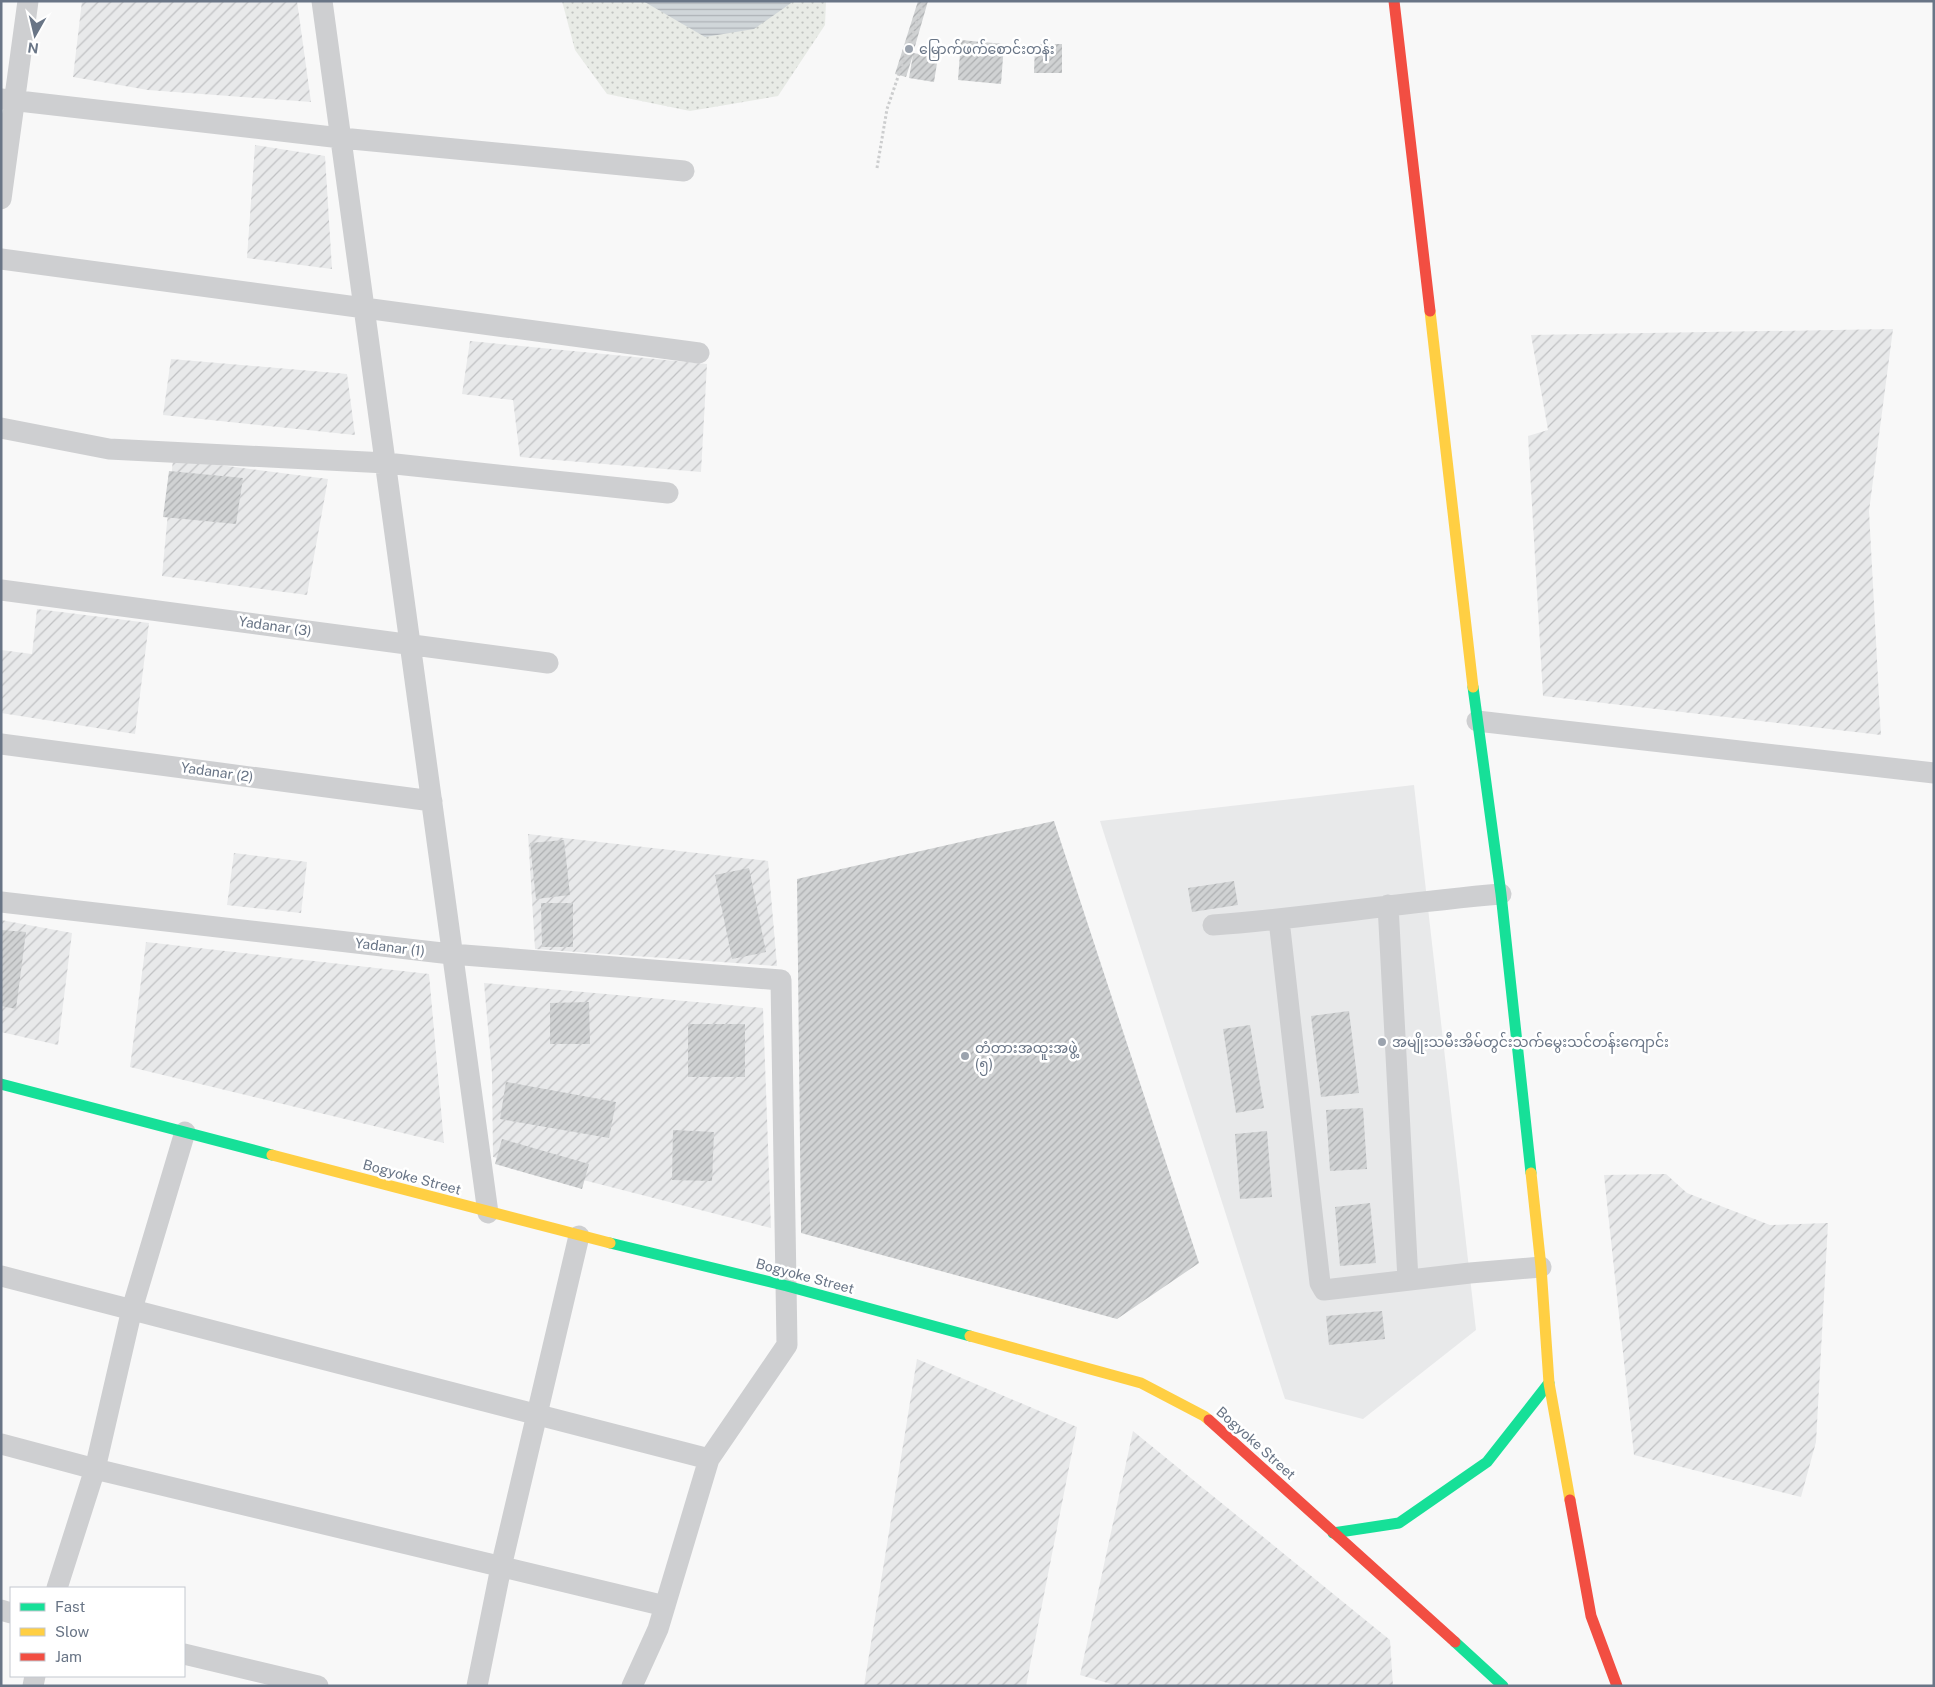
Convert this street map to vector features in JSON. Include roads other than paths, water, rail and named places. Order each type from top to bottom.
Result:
[{"type":"main road","points":[[1394,1],[1476,721],[1500,894],[1541,1267],[1549,1383],[1591,1616],[1617,1686]]},
{"type":"main road","name":"Bogyoke Street","points":[[1,1084],[488,1213],[787,1286],[1141,1382],[1204,1416],[1503,1686]]},
{"type":"main road","points":[[1333,1533],[1399,1523],[1487,1462],[1549,1383]]},
{"type":"street","points":[[1,200],[8,100],[28,1]]},
{"type":"street","points":[[322,1],[488,1213]]},
{"type":"street","points":[[8,100],[341,138],[684,171]]},
{"type":"street","points":[[1,259],[699,353]]},
{"type":"street","points":[[1,428],[108,449],[386,464],[668,493]]},
{"type":"street","name":"Yadanar (3)","points":[[1,590],[548,663]]},
{"type":"street","points":[[1476,721],[1934,773]]},
{"type":"street","name":"Yadanar (2)","points":[[1,744],[432,801]]},
{"type":"street","points":[[1213,925],[1279,920],[1388,905],[1500,894]]},
{"type":"street","name":"Yadanar (1)","points":[[1,902],[452,954],[781,980],[787,1286]]},
{"type":"street","points":[[1388,905],[1408,1280]]},
{"type":"street","points":[[1279,920],[1320,1283],[1324,1290],[1541,1267]]},
{"type":"street","points":[[57,1587],[94,1469],[132,1309],[185,1132]]},
{"type":"street","points":[[477,1686],[502,1567],[578,1236]]},
{"type":"street","points":[[1,1276],[709,1459]]},
{"type":"street","points":[[632,1686],[658,1629],[709,1459],[787,1345],[787,1286]]},
{"type":"street","points":[[1,1444],[94,1469],[665,1606]]},
{"type":"street","points":[[185,1654],[318,1686]]},
{"type":"place","name":"မြောက်ဖက်စောင်းတန်း","points":[[909,49]]},
{"type":"place","name":"အမျိုးသမီးအိမ်တွင်းသက်မွေးသင်တန်းကျောင်း","points":[[1382,1042]]},
{"type":"place","name":"တံတားအထူးအဖွဲ့ (၅)","points":[[965,1056]]}]
